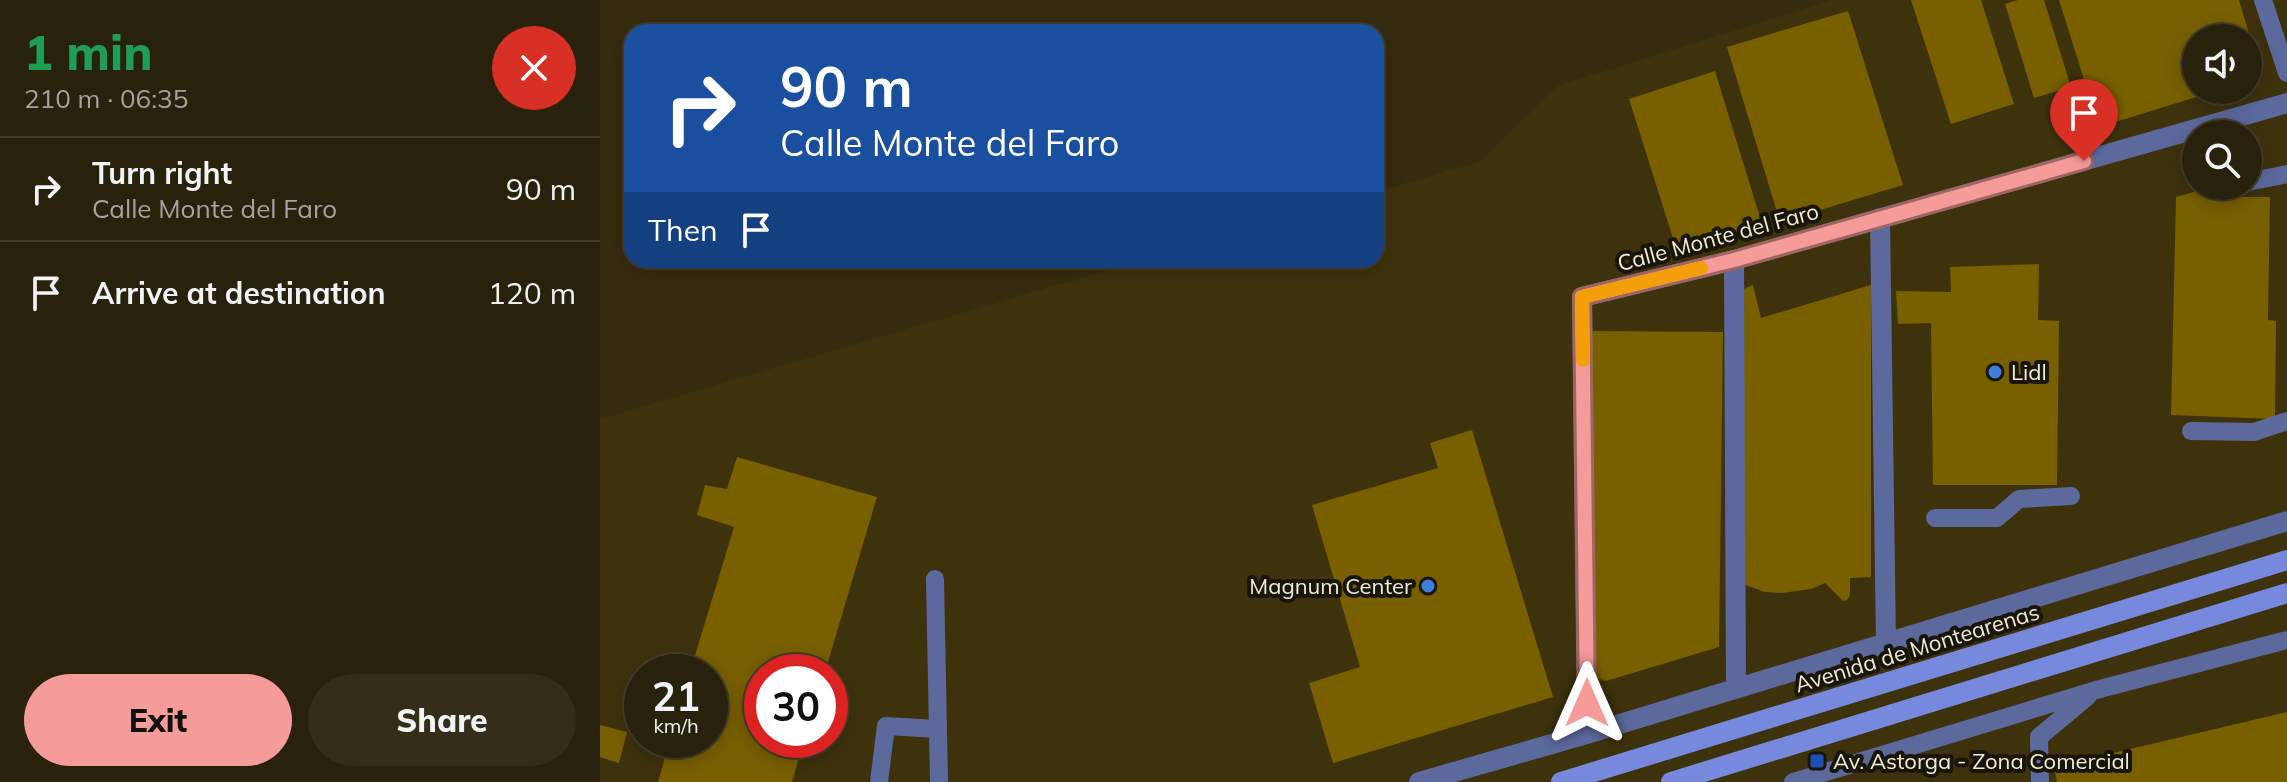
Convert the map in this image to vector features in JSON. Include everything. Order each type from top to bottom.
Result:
[{"type":"main road","name":"Avenida de Montearenas","points":[[1561,782],[2287,560]]},
{"type":"main road","points":[[1671,782],[2287,593]]},
{"type":"street","name":"Calle Monte del Faro","points":[[1587,734],[1582,297],[1734,260],[2287,103]]},
{"type":"street","points":[[1880,218],[1886,644]]},
{"type":"street","points":[[1734,260],[1736,689]]},
{"type":"street","points":[[1419,782],[1587,734],[2287,521]]},
{"type":"lane","points":[[2263,0],[2287,73]]},
{"type":"lane","points":[[2262,179],[2287,174]]},
{"type":"lane","points":[[2191,431],[2254,432],[2287,421]]},
{"type":"lane","points":[[1935,518],[1997,518],[2019,499],[2071,496]]},
{"type":"lane","points":[[935,579],[939,782]]},
{"type":"lane","points":[[1793,782],[2096,690],[2287,640]]},
{"type":"lane","points":[[2040,782],[2039,737],[2096,690]]},
{"type":"lane","points":[[879,782],[886,726],[937,729]]},
{"type":"shaded area","points":[[1832,0],[2287,0],[2287,782],[600,782],[600,419],[1115,268],[1384,268],[1384,190],[1481,161],[1557,86]]},
{"type":"building","points":[[1911,0],[1981,0],[2014,104],[1951,124]]},
{"type":"building","points":[[2018,0],[2044,0],[2071,87],[2034,98],[2005,4]]},
{"type":"building","points":[[2059,0],[2239,0],[2246,24],[2182,24],[2182,101],[2099,127]]},
{"type":"building","points":[[1848,11],[1903,185],[1780,222],[1727,47]]},
{"type":"building","points":[[1715,71],[1763,227],[1678,254],[1629,99]]},
{"type":"building","points":[[2182,195],[2182,200],[2262,200],[2262,197],[2270,197],[2268,320],[2276,321],[2275,419],[2171,415],[2176,197]]},
{"type":"building","name":"Lidl","points":[[2039,264],[2038,320],[2059,321],[2057,485],[1933,485],[1931,323],[1898,324],[1896,291],[1951,292],[1950,267]]},
{"type":"building","points":[[1753,285],[1761,318],[1871,285],[1871,577],[1850,578],[1847,600],[1843,601],[1825,583],[1811,589],[1782,593],[1765,592],[1743,584],[1744,289]]},
{"type":"building","points":[[1592,331],[1723,332],[1719,647],[1606,681],[1592,677]]},
{"type":"building","name":"Magnum Center","points":[[1472,430],[1553,697],[1333,763],[1309,683],[1360,667],[1312,505],[1438,468],[1430,443]]},
{"type":"building","points":[[737,457],[877,497],[830,654],[744,654],[744,758],[799,758],[792,782],[658,782],[665,758],[728,758],[728,654],[695,654],[734,527],[697,515],[705,485],[727,489]]},
{"type":"building","points":[[2287,712],[2287,782],[2057,782],[2054,767]]},
{"type":"building","points":[[600,725],[624,731],[619,763],[600,757]]},
{"type":"slow traffic","points":[[1583,360],[1582,297],[1701,268]]},
{"type":"place","name":"Lidl","points":[[1995,372]]},
{"type":"place","name":"Magnum Center","points":[[1428,586]]},
{"type":"place","name":"Av. Astorga - Zona Comercial","points":[[1817,761]]},
{"type":"route","points":[[1587,703],[1582,297],[1734,260],[2084,161]]}]
